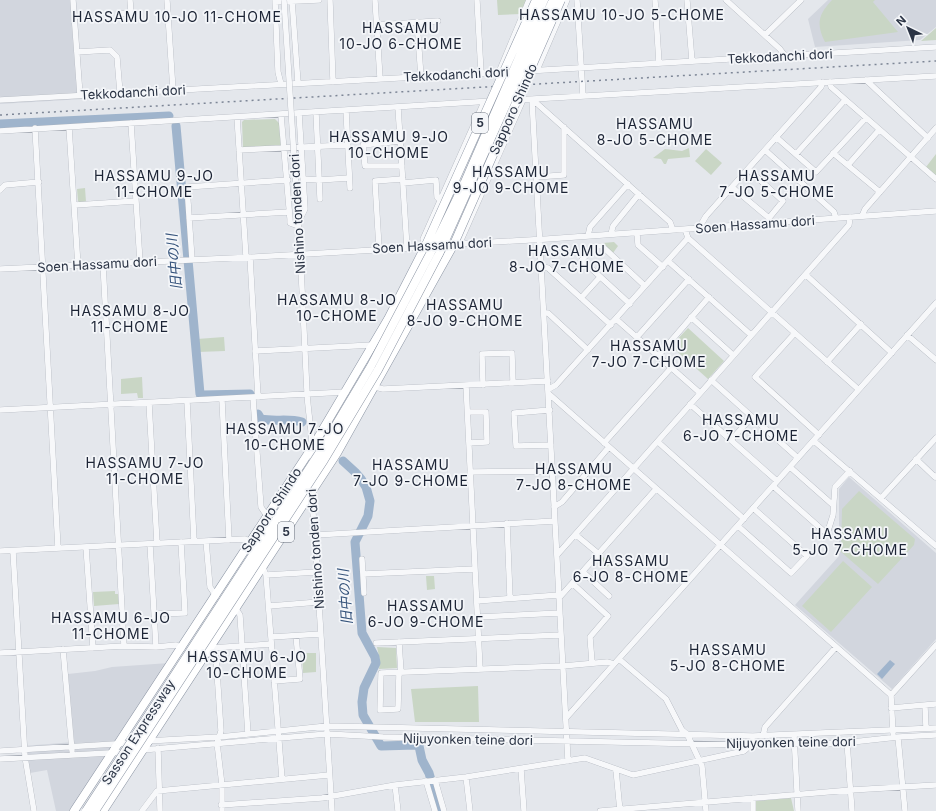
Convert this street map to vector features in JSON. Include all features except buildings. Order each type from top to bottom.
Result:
[{"type":"highway","name":"Sapporo Shindo","points":[[74,811],[313,446],[373,345],[425,247],[536,0]]},
{"type":"highway","name":"Sasson Expressway","points":[[86,811],[314,462],[371,366],[429,257],[464,184],[544,0]]},
{"type":"highway","name":"Sasson Expressway","points":[[95,811],[320,466],[378,370],[439,254],[553,0]]},
{"type":"highway","name":"Sapporo Shindo","points":[[104,811],[236,609],[265,572],[375,387],[454,244],[561,0]]},
{"type":"street","points":[[73,0],[80,94]]},
{"type":"street","points":[[119,14],[131,13],[130,0]]},
{"type":"street","points":[[167,0],[173,90]]},
{"type":"street","name":"Nishino tonden dori","points":[[284,0],[300,253],[307,394],[310,434],[313,446],[310,495],[316,535],[332,811]]},
{"type":"street","points":[[281,84],[278,72],[275,1],[319,0]]},
{"type":"street","points":[[330,0],[333,82]]},
{"type":"street","points":[[375,0],[380,78]]},
{"type":"street","points":[[477,0],[481,73]]},
{"type":"street","points":[[499,72],[530,0]]},
{"type":"street","points":[[536,70],[567,0]]},
{"type":"street","points":[[578,0],[583,96]]},
{"type":"street","points":[[655,0],[659,63]]},
{"type":"street","points":[[686,0],[692,61]]},
{"type":"street","points":[[726,0],[780,49],[784,56]]},
{"type":"street","points":[[765,35],[801,0]]},
{"type":"street","points":[[293,1],[298,83]]},
{"type":"street","points":[[377,24],[438,20]]},
{"type":"street","points":[[417,22],[421,76]]},
{"type":"street","points":[[419,45],[438,44]]},
{"type":"street","name":"Tekkodanchi dori","points":[[0,100],[80,94],[582,68],[936,46]]},
{"type":"street","points":[[77,52],[110,50],[117,57],[120,93]]},
{"type":"street","points":[[0,131],[936,76]]},
{"type":"street","points":[[866,80],[928,138]]},
{"type":"street","points":[[699,228],[706,216],[821,88],[823,82]]},
{"type":"street","points":[[830,82],[831,88],[936,179]]},
{"type":"street","points":[[454,244],[462,238],[523,100]]},
{"type":"street","points":[[532,100],[670,222],[673,230]]},
{"type":"street","points":[[532,100],[568,761]]},
{"type":"street","points":[[796,154],[845,100]]},
{"type":"street","points":[[425,247],[423,239],[484,102]]},
{"type":"street","points":[[398,107],[407,248]]},
{"type":"street","points":[[346,110],[350,188]]},
{"type":"street","points":[[316,112],[320,199]]},
{"type":"street","points":[[281,114],[288,180],[290,223],[298,223],[305,209],[299,113]]},
{"type":"street","points":[[237,117],[243,215],[256,351],[255,398],[261,507],[267,516]]},
{"type":"street","points":[[776,137],[816,172],[866,118]]},
{"type":"street","points":[[131,123],[140,262]]},
{"type":"street","points":[[69,126],[78,266]]},
{"type":"street","points":[[536,177],[564,175],[564,127]]},
{"type":"street","points":[[35,128],[58,548]]},
{"type":"street","points":[[862,216],[865,209],[936,128]]},
{"type":"street","points":[[848,165],[879,130]]},
{"type":"street","points":[[400,141],[364,145],[365,166],[402,166]]},
{"type":"street","points":[[239,150],[347,145]]},
{"type":"street","points":[[765,150],[834,212],[836,218]]},
{"type":"street","points":[[833,153],[880,192]]},
{"type":"street","points":[[732,187],[769,220],[783,201],[748,169]]},
{"type":"street","points":[[303,179],[319,180],[350,178]]},
{"type":"street","points":[[189,260],[187,187],[288,180]]},
{"type":"street","points":[[379,248],[376,181],[436,180],[437,197],[440,200]]},
{"type":"street","points":[[0,190],[5,186],[39,182]]},
{"type":"street","points":[[588,236],[590,227],[628,184]]},
{"type":"street","points":[[611,234],[613,226],[639,194]]},
{"type":"street","points":[[75,205],[136,201]]},
{"type":"street","name":"Soen Hassamu dori","points":[[0,269],[248,257],[379,248],[407,248],[540,240],[699,228],[769,220],[836,218],[936,211]]},
{"type":"street","points":[[189,218],[289,212]]},
{"type":"street","points":[[557,556],[734,354],[850,225],[850,217]]},
{"type":"street","points":[[685,229],[688,238],[858,389]]},
{"type":"street","points":[[637,233],[638,245],[663,267]]},
{"type":"street","points":[[549,391],[611,325],[688,238]]},
{"type":"street","points":[[630,304],[582,260],[594,246],[602,246],[645,286]]},
{"type":"street","points":[[668,261],[751,335]]},
{"type":"street","points":[[104,264],[110,405],[124,646]]},
{"type":"street","points":[[542,267],[548,268],[611,325]]},
{"type":"street","points":[[806,275],[892,353]]},
{"type":"street","points":[[581,298],[600,277]]},
{"type":"street","points":[[637,337],[689,279]]},
{"type":"street","points":[[658,356],[709,297]]},
{"type":"street","points":[[566,718],[936,303]]},
{"type":"street","points":[[544,313],[548,313],[588,350]]},
{"type":"street","points":[[691,317],[734,354]]},
{"type":"street","points":[[616,319],[700,393]]},
{"type":"street","points":[[828,362],[861,324]]},
{"type":"street","points":[[795,333],[755,377],[818,435]]},
{"type":"street","points":[[907,335],[936,360]]},
{"type":"street","points":[[256,351],[373,345]]},
{"type":"street","points":[[484,384],[482,354],[512,353],[513,383]]},
{"type":"street","points":[[604,443],[671,368]]},
{"type":"street","points":[[711,380],[798,458]]},
{"type":"street","points":[[375,387],[548,381]]},
{"type":"street","points":[[466,385],[480,668]]},
{"type":"street","points":[[549,391],[604,443],[891,695]]},
{"type":"street","points":[[0,410],[222,400],[346,392]]},
{"type":"street","points":[[222,400],[229,540]]},
{"type":"street","points":[[187,401],[194,541]]},
{"type":"street","points":[[149,403],[157,543]]},
{"type":"street","points":[[690,404],[731,440],[827,534],[832,515],[835,487],[850,471]]},
{"type":"street","points":[[550,410],[514,413],[516,446],[551,446]]},
{"type":"street","points":[[468,412],[486,412],[487,442],[469,443]]},
{"type":"street","points":[[731,440],[752,416]]},
{"type":"street","points":[[881,498],[936,438]]},
{"type":"street","points":[[814,441],[936,546]]},
{"type":"street","points":[[658,442],[744,519]]},
{"type":"street","points":[[554,507],[562,502],[609,447]]},
{"type":"street","points":[[916,459],[935,477],[936,476]]},
{"type":"street","points":[[790,467],[833,505]]},
{"type":"street","points":[[470,472],[552,471]]},
{"type":"street","points":[[477,601],[559,596],[573,584],[656,489]]},
{"type":"street","points":[[738,526],[791,573],[807,556],[754,508]]},
{"type":"street","points":[[316,535],[555,521]]},
{"type":"street","points":[[507,523],[510,598]]},
{"type":"street","points":[[576,534],[599,554]]},
{"type":"street","points":[[0,552],[194,541],[245,539],[251,542],[265,572],[269,606],[282,779]]},
{"type":"street","points":[[206,541],[210,587],[216,596]]},
{"type":"street","points":[[154,614],[185,613],[181,542]]},
{"type":"street","points":[[150,544],[156,647]]},
{"type":"street","points":[[86,547],[93,648]]},
{"type":"street","points":[[13,551],[25,757],[34,811]]},
{"type":"street","points":[[362,560],[364,593]]},
{"type":"street","points":[[363,574],[475,569]]},
{"type":"street","points":[[265,572],[317,572]]},
{"type":"street","points":[[583,572],[609,596]]},
{"type":"street","points":[[573,584],[608,616],[590,637],[592,662]]},
{"type":"street","points":[[269,606],[319,602]]},
{"type":"street","points":[[236,609],[240,615],[248,734]]},
{"type":"street","points":[[478,617],[560,613]]},
{"type":"street","points":[[271,637],[321,634]]},
{"type":"street","points":[[376,643],[561,635]]},
{"type":"street","points":[[274,681],[300,679],[296,636]]},
{"type":"street","points":[[399,642],[400,672],[398,709],[380,710],[381,673],[400,672],[480,668],[563,666],[592,662],[607,662],[614,664]]},
{"type":"street","points":[[271,644],[211,648],[216,657],[221,731],[217,744],[222,785],[221,808],[322,798],[331,795],[395,785],[466,777],[585,758],[633,775],[700,762],[744,751],[751,745],[753,736]]},
{"type":"street","points":[[0,653],[124,646],[156,647],[176,645],[182,648]]},
{"type":"street","points":[[905,811],[896,737],[893,730],[891,695],[936,645]]},
{"type":"street","points":[[763,736],[765,727],[836,647]]},
{"type":"street","points":[[62,649],[73,755]]},
{"type":"street","points":[[619,659],[666,699],[682,730],[687,734],[702,766],[706,811]]},
{"type":"street","points":[[891,708],[936,704]]},
{"type":"street","points":[[925,706],[926,728]]},
{"type":"street","name":"Nijuyonken teine dori","points":[[0,752],[219,737],[326,726],[567,733],[753,736],[936,728]]},
{"type":"street","name":"Nijuyonken teine dori","points":[[0,760],[25,757],[113,753],[158,748],[279,740],[327,734],[383,737],[751,745],[847,742],[936,735]]},
{"type":"street","points":[[794,735],[798,811]]},
{"type":"street","points":[[847,742],[852,811]]},
{"type":"street","points":[[158,748],[160,811]]},
{"type":"street","points":[[521,769],[524,811]]},
{"type":"street","points":[[616,770],[620,810]]},
{"type":"street","points":[[142,811],[154,794],[160,791],[329,775]]},
{"type":"street","points":[[466,777],[470,811]]},
{"type":"street","points":[[431,781],[435,811]]},
{"type":"street","points":[[431,781],[444,811]]},
{"type":"street","points":[[395,785],[398,811]]},
{"type":"street","points":[[600,811],[705,801],[903,786],[936,785]]},
{"type":"street","points":[[753,798],[753,811]]},
{"type":"shaded area","points":[[0,0],[76,0],[83,99],[0,104]]},
{"type":"shaded area","points":[[828,0],[936,0],[936,27],[920,40],[815,47],[808,19]]},
{"type":"shaded area","points":[[849,477],[936,553],[936,639],[892,689],[795,605],[839,556],[839,489]]},
{"type":"shaded area","points":[[169,663],[70,811],[56,811],[47,770],[30,773],[23,746],[74,742],[68,674],[95,671],[112,667]]},
{"type":"green space","points":[[497,0],[527,0],[521,14],[498,15]]},
{"type":"green space","points":[[832,0],[875,0],[873,2],[898,32],[825,42],[820,30],[820,20],[821,15],[827,5]]},
{"type":"green space","points":[[936,28],[936,40],[921,41]]},
{"type":"green space","points":[[275,119],[279,123],[280,146],[243,147],[242,122],[244,120]]},
{"type":"green space","points":[[689,148],[690,157],[668,159],[666,164],[664,164],[661,159],[653,158],[665,149],[682,151]]},
{"type":"green space","points":[[706,149],[722,163],[711,175],[695,161]]},
{"type":"green space","points":[[936,154],[936,176],[926,167]]},
{"type":"green space","points":[[85,188],[86,202],[79,202],[77,189]]},
{"type":"green space","points":[[614,242],[618,246],[613,253],[603,243]]},
{"type":"green space","points":[[688,328],[724,361],[708,379],[671,346]]},
{"type":"green space","points":[[224,337],[225,351],[198,352],[197,339]]},
{"type":"green space","points":[[142,377],[143,398],[138,398],[137,393],[121,394],[121,379]]},
{"type":"green space","points":[[859,491],[915,539],[914,545],[878,584],[841,552],[842,509]]},
{"type":"green space","points":[[602,556],[611,564],[605,568],[596,562]]},
{"type":"green space","points":[[843,561],[872,587],[831,632],[802,606]]},
{"type":"green space","points":[[426,576],[434,576],[435,589],[427,590]]},
{"type":"green space","points":[[115,591],[115,594],[118,594],[119,604],[94,606],[93,592]]},
{"type":"green space","points":[[377,647],[396,648],[397,668],[379,669],[380,661]]},
{"type":"green space","points":[[302,653],[316,653],[316,672],[303,673]]},
{"type":"green space","points":[[478,686],[479,722],[415,722],[411,689]]},
{"type":"green space","points":[[791,798],[794,811],[755,811],[756,801]]},
{"type":"water","points":[[890,660],[895,664],[882,679],[877,674]]},
{"type":"waterway","name":"旧中の川","points":[[0,124],[169,116]]},
{"type":"waterway","name":"旧中の川","points":[[176,126],[200,394],[250,394]]},
{"type":"waterway","name":"旧中の川","points":[[258,414],[261,419],[292,420],[302,422]]},
{"type":"waterway","name":"旧中の川","points":[[343,461],[361,479],[366,487],[370,501],[368,516],[355,542],[362,633],[375,657],[376,663],[364,688],[362,702],[363,715],[381,746],[419,746],[422,760],[429,773],[440,811]]},
{"type":"railway","points":[[0,115],[936,61]]},
{"type":"district","name":"HASSAMU 10-JO 5-CHOME","points":[[622,15]]},
{"type":"district","name":"HASSAMU 10-JO 11-CHOME","points":[[177,17]]},
{"type":"district","name":"HASSAMU 10-JO 6-CHOME","points":[[401,36]]},
{"type":"district","name":"HASSAMU 8-JO 5-CHOME","points":[[655,132]]},
{"type":"district","name":"HASSAMU 9-JO 10-CHOME","points":[[389,146]]},
{"type":"district","name":"HASSAMU 9-JO 9-CHOME","points":[[511,180]]},
{"type":"district","name":"HASSAMU 9-JO 11-CHOME","points":[[154,184]]},
{"type":"district","name":"HASSAMU 7-JO 5-CHOME","points":[[777,184]]},
{"type":"district","name":"HASSAMU 8-JO 7-CHOME","points":[[567,260]]},
{"type":"district","name":"HASSAMU 8-JO 10-CHOME","points":[[337,308]]},
{"type":"district","name":"HASSAMU 8-JO 9-CHOME","points":[[465,314]]},
{"type":"district","name":"HASSAMU 8-JO 11-CHOME","points":[[130,320]]},
{"type":"district","name":"HASSAMU 7-JO 7-CHOME","points":[[649,354]]},
{"type":"district","name":"HASSAMU 6-JO 7-CHOME","points":[[741,428]]},
{"type":"district","name":"HASSAMU 7-JO 10-CHOME","points":[[285,438]]},
{"type":"district","name":"HASSAMU 7-JO 11-CHOME","points":[[145,472]]},
{"type":"district","name":"HASSAMU 7-JO 9-CHOME","points":[[411,474]]},
{"type":"district","name":"HASSAMU 7-JO 8-CHOME","points":[[574,478]]},
{"type":"district","name":"HASSAMU 5-JO 7-CHOME","points":[[850,542]]},
{"type":"district","name":"HASSAMU 6-JO 8-CHOME","points":[[631,570]]},
{"type":"district","name":"HASSAMU 6-JO 9-CHOME","points":[[426,614]]},
{"type":"district","name":"HASSAMU 6-JO 11-CHOME","points":[[111,626]]},
{"type":"district","name":"HASSAMU 5-JO 8-CHOME","points":[[728,658]]},
{"type":"district","name":"HASSAMU 6-JO 10-CHOME","points":[[247,666]]}]
